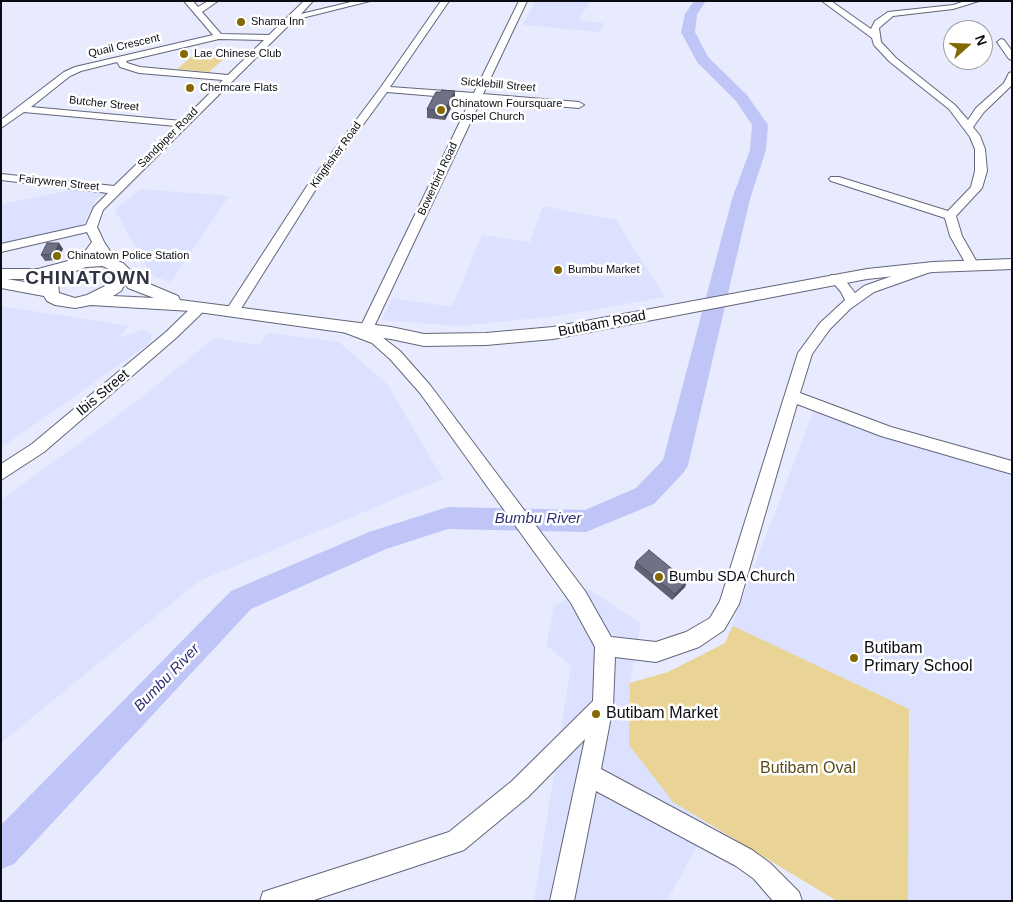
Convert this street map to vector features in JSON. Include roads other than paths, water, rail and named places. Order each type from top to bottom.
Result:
[{"type":"main road","points":[[1,274],[38,274],[94,261],[116,267],[120,278],[115,286],[91,300]]},
{"type":"main road","points":[[1,283],[50,292],[50,284],[55,277],[78,264]]},
{"type":"main road","name":"Butibam Road","points":[[50,292],[53,297],[62,302],[75,303],[91,300],[196,307],[341,326],[424,340],[486,340],[553,333],[836,278],[933,266],[1012,264]]},
{"type":"main road","name":"Butibam Road","points":[[116,267],[141,287],[196,307]]},
{"type":"street","points":[[188,1],[219,36]]},
{"type":"street","points":[[198,11],[214,1]]},
{"type":"street","name":"Sandpiper Road","points":[[91,227],[98,209],[116,190],[308,1]]},
{"type":"street","points":[[292,18],[366,1]]},
{"type":"street","name":"Kingfisher Road","points":[[232,312],[311,188],[384,89],[445,1]]},
{"type":"street","name":"Bowerbird Road","points":[[366,330],[523,1]]},
{"type":"street","points":[[826,1],[876,37]]},
{"type":"street","points":[[950,216],[976,188],[981,171],[980,149],[975,136],[952,107],[893,60],[877,43],[875,28],[878,23],[891,14],[953,7],[963,2],[975,1]]},
{"type":"street","name":"Quail Crescent","points":[[1,125],[67,74],[89,66],[219,36],[270,38]]},
{"type":"street","points":[[1001,42],[1012,57]]},
{"type":"street","points":[[120,58],[123,65],[139,70],[229,78]]},
{"type":"street","points":[[968,127],[980,110],[1008,84],[1012,75]]},
{"type":"street","name":"Sicklebill Street","points":[[384,89],[579,105]]},
{"type":"street","name":"Butcher Street","points":[[22,109],[182,124]]},
{"type":"street","name":"Fairywren Street","points":[[1,177],[116,190]]},
{"type":"street","points":[[835,179],[950,216]]},
{"type":"street","points":[[950,216],[956,236],[972,264]]},
{"type":"street","points":[[1,248],[91,227],[98,242],[116,267]]},
{"type":"street","points":[[78,264],[98,242]]},
{"type":"street","points":[[605,646],[656,652],[692,640],[717,624],[730,604],[806,353],[825,326],[852,301],[869,290],[933,266]]},
{"type":"street","points":[[836,278],[847,290],[852,301]]},
{"type":"street","name":"Ibis Street","points":[[1,473],[38,448],[171,335],[196,307]]},
{"type":"street","points":[[341,326],[377,340],[395,355],[425,389],[531,536],[578,597],[605,646],[603,706],[562,901]]},
{"type":"street","points":[[792,396],[887,432],[1012,468]]},
{"type":"street","points":[[272,901],[456,842],[520,789],[603,706]]},
{"type":"street","points":[[589,774],[744,858],[762,871],[790,901]]},
{"type":"waterway","name":"Bumbu River","points":[[1,851],[241,600],[379,540],[448,518],[586,521],[645,496],[675,465],[741,199],[758,150],[760,125],[742,98],[702,59],[688,32],[691,14],[700,1]]},
{"type":"place","name":"Shama Inn","points":[[241,22]]},
{"type":"place","name":"Lae Chinese Club","points":[[184,54]]},
{"type":"place","name":"Chemcare Flats","points":[[190,88]]},
{"type":"place","name":"Chinatown Foursquare Gospel Church","points":[[441,110]]},
{"type":"place","name":"Chinatown Police Station","points":[[57,256]]},
{"type":"place","name":"Bumbu Market","points":[[558,270]]},
{"type":"place","name":"Bumbu SDA Church","points":[[659,577]]},
{"type":"place","name":"Butibam Primary School","points":[[854,658]]},
{"type":"place","name":"Butibam Market","points":[[596,714]]},
{"type":"district","name":"CHINATOWN","points":[[88,279]]},
{"type":"park label","name":"Butibam Oval","points":[[808,769]]}]
